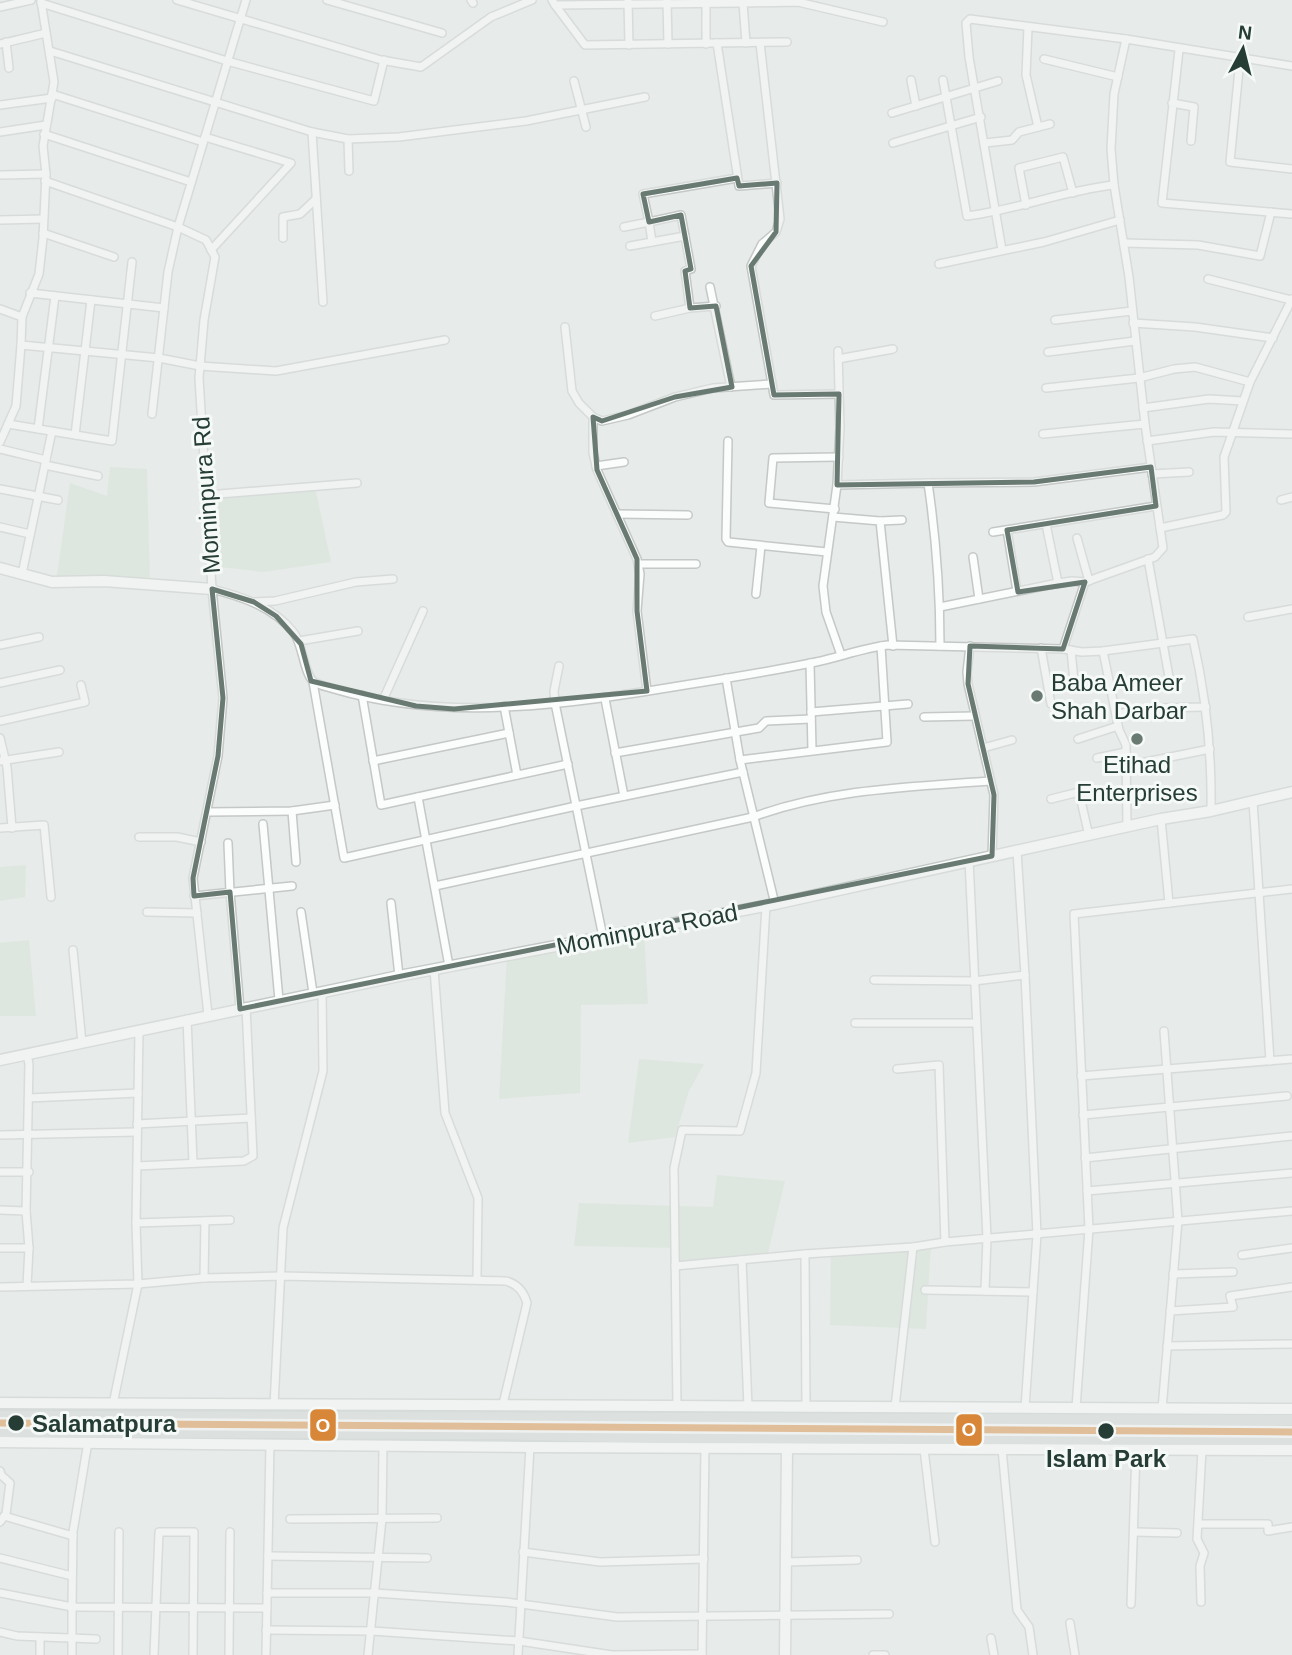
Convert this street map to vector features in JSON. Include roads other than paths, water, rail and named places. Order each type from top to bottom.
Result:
[{"type":"main road","points":[[0,1416],[1292,1420]]},
{"type":"main road","points":[[657,1419],[657,1443]]},
{"type":"main road","points":[[0,1432],[165,1437],[657,1443],[1292,1440]]},
{"type":"street","points":[[0,7],[31,0]]},
{"type":"street","points":[[177,0],[384,60],[421,67],[491,17],[532,0]]},
{"type":"street","points":[[152,414],[168,272],[178,227],[246,0]]},
{"type":"street","points":[[327,0],[442,33]]},
{"type":"street","points":[[553,3],[789,1],[883,22]]},
{"type":"street","points":[[0,442],[16,406],[22,317],[39,274],[43,233],[46,177],[43,146],[54,82],[41,2],[228,61],[374,101],[384,60]]},
{"type":"street","points":[[628,2],[629,45]]},
{"type":"street","points":[[667,2],[668,44]]},
{"type":"street","points":[[706,2],[706,44]]},
{"type":"street","points":[[743,2],[746,43]]},
{"type":"street","points":[[553,3],[585,46],[787,42]]},
{"type":"street","points":[[1002,250],[969,57],[966,23],[970,19],[1126,39],[1179,50],[1292,66]]},
{"type":"street","points":[[1028,27],[1026,75],[1038,127]]},
{"type":"street","points":[[9,68],[3,43],[46,33]]},
{"type":"street","points":[[940,607],[1058,583],[1087,582],[1148,559],[1160,553],[1163,548],[1111,149],[1114,94],[1126,39]]},
{"type":"street","points":[[760,43],[780,219],[776,232],[762,244],[751,266],[771,384],[774,395],[839,394]]},
{"type":"street","points":[[717,44],[739,186],[777,183]]},
{"type":"street","points":[[1179,50],[1162,204],[1292,214]]},
{"type":"street","points":[[50,51],[312,132],[348,139],[399,137],[472,129],[645,97]]},
{"type":"street","points":[[1044,59],[1118,77]]},
{"type":"street","points":[[1240,59],[1230,162],[1292,169]]},
{"type":"street","points":[[911,79],[916,106]]},
{"type":"street","points":[[943,80],[967,216],[997,212],[1095,187],[1114,186]]},
{"type":"street","points":[[574,81],[586,127]]},
{"type":"street","points":[[892,113],[999,81]]},
{"type":"street","points":[[0,105],[52,96],[291,163],[211,250],[206,240],[178,227],[46,177],[0,175]]},
{"type":"street","points":[[1172,103],[1194,107],[1191,141]]},
{"type":"street","points":[[893,144],[981,117]]},
{"type":"street","points":[[985,143],[1012,140],[1019,132],[1050,124]]},
{"type":"street","points":[[0,132],[46,125]]},
{"type":"street","points":[[312,132],[323,302]]},
{"type":"street","points":[[44,134],[191,183]]},
{"type":"street","points":[[348,139],[349,171]]},
{"type":"street","points":[[1026,205],[1019,168],[1063,157],[1073,193]]},
{"type":"street","points":[[652,242],[643,194],[737,178]]},
{"type":"street","points":[[283,238],[282,217],[300,214],[316,199]]},
{"type":"street","points":[[1124,243],[1198,245],[1260,256],[1271,212]]},
{"type":"street","points":[[624,227],[681,215],[691,269],[685,271],[690,309]]},
{"type":"street","points":[[0,220],[44,219]]},
{"type":"street","points":[[939,264],[1044,242],[1121,220]]},
{"type":"street","points":[[43,233],[114,257]]},
{"type":"street","points":[[630,246],[685,236]]},
{"type":"street","name":"Mominpura Rd","points":[[208,1015],[193,878],[218,756],[223,698],[203,478],[200,366],[204,320],[215,257],[211,250]]},
{"type":"street","points":[[8,424],[112,441],[132,262]]},
{"type":"street","points":[[1160,528],[1223,515],[1226,512],[1224,457],[1250,382],[1292,300],[1208,279]]},
{"type":"street","points":[[710,287],[731,387]]},
{"type":"street","points":[[30,293],[164,308]]},
{"type":"street","points":[[38,429],[55,296]]},
{"type":"street","points":[[75,435],[91,300]]},
{"type":"street","points":[[655,316],[716,306]]},
{"type":"street","points":[[0,309],[22,317]]},
{"type":"street","points":[[1055,320],[1132,311]]},
{"type":"street","points":[[1133,323],[1208,328],[1273,338]]},
{"type":"street","points":[[565,327],[572,391],[593,417],[602,421],[628,415],[675,397],[713,388],[771,384]]},
{"type":"street","points":[[21,345],[159,358],[200,366],[276,371],[445,340]]},
{"type":"street","points":[[1048,352],[1135,341]]},
{"type":"street","points":[[841,655],[823,598],[822,586],[834,513],[839,457],[838,355],[893,349]]},
{"type":"street","points":[[1046,388],[1139,378],[1195,367],[1250,382]]},
{"type":"street","points":[[1143,408],[1209,399],[1243,401]]},
{"type":"street","points":[[593,417],[593,453],[596,466],[640,574],[636,611],[647,691]]},
{"type":"street","points":[[1043,434],[1145,424]]},
{"type":"street","points":[[22,574],[52,431]]},
{"type":"street","points":[[1147,441],[1205,433],[1292,434]]},
{"type":"street","points":[[728,442],[726,539],[733,544],[827,552]]},
{"type":"street","points":[[0,449],[98,476]]},
{"type":"street","points":[[839,457],[773,458],[769,503],[880,521],[902,520]]},
{"type":"street","points":[[596,466],[624,462]]},
{"type":"street","points":[[837,485],[1034,482],[1151,471],[1189,472]]},
{"type":"street","points":[[206,495],[357,483]]},
{"type":"street","points":[[928,483],[935,531],[940,646]]},
{"type":"street","points":[[0,489],[58,500]]},
{"type":"street","points":[[1281,500],[1292,497]]},
{"type":"street","points":[[993,532],[1156,506]]},
{"type":"street","points":[[617,514],[688,515]]},
{"type":"street","points":[[880,521],[893,646]]},
{"type":"street","points":[[1046,524],[1058,583]]},
{"type":"street","points":[[0,527],[30,534]]},
{"type":"street","points":[[1007,530],[1017,591]]},
{"type":"street","points":[[1074,681],[1067,649],[1087,582],[1077,538]]},
{"type":"street","points":[[757,594],[761,546]]},
{"type":"street","points":[[973,557],[979,599]]},
{"type":"street","points":[[1148,559],[1169,677]]},
{"type":"street","points":[[638,564],[696,564]]},
{"type":"street","points":[[0,568],[52,582],[104,581],[212,589],[254,602],[276,616],[294,632],[313,681],[344,858],[743,772]]},
{"type":"street","points":[[254,602],[275,601],[356,582],[393,579]]},
{"type":"street","points":[[1248,617],[1292,609]]},
{"type":"street","points":[[383,700],[423,611]]},
{"type":"street","points":[[299,641],[358,631]]},
{"type":"street","points":[[0,645],[39,637]]},
{"type":"street","points":[[313,681],[383,700],[454,709],[605,699],[810,663],[881,646],[1103,651],[1193,639],[1206,706],[1211,811]]},
{"type":"street","points":[[740,760],[887,743],[881,646]]},
{"type":"street","points":[[971,646],[967,672],[994,795],[992,856]]},
{"type":"street","points":[[1041,648],[1051,704]]},
{"type":"street","points":[[1103,651],[1118,726],[1126,751],[1127,827]]},
{"type":"street","points":[[810,663],[813,750]]},
{"type":"street","points":[[559,666],[554,691],[555,703],[603,937]]},
{"type":"street","points":[[0,682],[60,670]]},
{"type":"street","points":[[677,1406],[674,1168],[682,1130],[740,1131],[756,1073],[771,905],[740,760],[726,678]]},
{"type":"street","points":[[0,721],[85,702],[81,684]]},
{"type":"street","points":[[362,695],[381,805],[568,764]]},
{"type":"street","points":[[605,699],[624,796]]},
{"type":"street","points":[[615,753],[759,727],[766,721],[908,704]]},
{"type":"street","points":[[504,706],[517,775]]},
{"type":"street","points":[[1116,714],[1157,708],[1206,706]]},
{"type":"street","points":[[924,717],[975,716]]},
{"type":"street","points":[[1078,739],[1118,726]]},
{"type":"street","points":[[373,761],[509,733]]},
{"type":"street","points":[[0,738],[12,828]]},
{"type":"street","points":[[983,748],[1012,740]]},
{"type":"street","points":[[1126,766],[1210,749]]},
{"type":"street","points":[[1097,758],[1126,751]]},
{"type":"street","points":[[3,761],[59,752]]},
{"type":"street","points":[[435,886],[753,817],[787,805],[868,790],[990,781]]},
{"type":"street","points":[[1051,799],[1079,792],[1089,836]]},
{"type":"street","name":"Mominpura Road","points":[[0,1060],[399,975],[771,905],[969,860],[1292,793]]},
{"type":"street","points":[[418,797],[428,839],[449,966]]},
{"type":"street","points":[[1253,801],[1270,1061]]},
{"type":"street","points":[[207,812],[292,811],[335,805]]},
{"type":"street","points":[[292,811],[296,862]]},
{"type":"street","points":[[1161,819],[1169,903]]},
{"type":"street","points":[[263,824],[279,1000]]},
{"type":"street","points":[[0,828],[44,825],[51,897]]},
{"type":"street","points":[[139,837],[177,837],[201,842]]},
{"type":"street","points":[[137,1166],[249,1159],[254,1152],[243,1008],[230,892],[228,843]]},
{"type":"street","points":[[1017,851],[1037,1234],[1025,1408]]},
{"type":"street","points":[[969,860],[987,1238],[985,1291]]},
{"type":"street","points":[[194,896],[292,886]]},
{"type":"street","points":[[1076,1408],[1088,1229],[1074,914],[1292,889]]},
{"type":"street","points":[[391,903],[399,975]]},
{"type":"street","points":[[147,912],[197,913]]},
{"type":"street","points":[[274,1405],[283,1228],[323,1071],[318,993],[301,912]]},
{"type":"street","points":[[73,950],[82,1043]]},
{"type":"street","points":[[434,969],[445,1113],[478,1198],[477,1280]]},
{"type":"street","points":[[874,980],[974,981],[1025,975]]},
{"type":"street","points":[[187,1019],[193,1162]]},
{"type":"street","points":[[855,1023],[976,1023]]},
{"type":"street","points":[[113,1404],[138,1284],[136,1223],[139,1030]]},
{"type":"street","points":[[1162,1409],[1178,1221],[1164,1031]]},
{"type":"street","points":[[27,1055],[27,1286]]},
{"type":"street","points":[[1081,1076],[1292,1059]]},
{"type":"street","points":[[897,1069],[939,1065],[945,1242]]},
{"type":"street","points":[[29,1098],[138,1093]]},
{"type":"street","points":[[1083,1115],[1287,1096]]},
{"type":"street","points":[[0,1135],[29,1136],[251,1118]]},
{"type":"street","points":[[1085,1158],[1292,1136]]},
{"type":"street","points":[[0,1172],[29,1172]]},
{"type":"street","points":[[1087,1191],[1292,1173]]},
{"type":"street","points":[[0,1210],[26,1211]]},
{"type":"street","points":[[676,1266],[913,1247],[1292,1211]]},
{"type":"street","points":[[136,1223],[230,1220]]},
{"type":"street","points":[[204,1278],[205,1221]]},
{"type":"street","points":[[895,1407],[913,1247]]},
{"type":"street","points":[[0,1248],[29,1248]]},
{"type":"street","points":[[1242,1255],[1292,1248]]},
{"type":"street","points":[[805,1254],[806,1407]]},
{"type":"street","points":[[742,1260],[748,1407]]},
{"type":"street","points":[[1173,1274],[1233,1272]]},
{"type":"street","points":[[0,1287],[138,1284],[204,1278],[281,1276],[513,1283],[525,1296],[527,1303],[503,1404]]},
{"type":"street","points":[[1170,1311],[1233,1307],[1230,1296],[1292,1287]]},
{"type":"street","points":[[925,1290],[1033,1292]]},
{"type":"street","points":[[1167,1346],[1292,1344]]},
{"type":"street","points":[[0,1403],[1292,1409]]},
{"type":"street","points":[[0,1442],[88,1442],[165,1437],[270,1444],[530,1447],[657,1443],[705,1448],[787,1443],[924,1449],[1292,1450]]},
{"type":"street","points":[[72,1655],[73,1535],[88,1442]]},
{"type":"street","points":[[785,1655],[787,1443]]},
{"type":"street","points":[[265,1655],[270,1444]]},
{"type":"street","points":[[368,1655],[382,1519],[383,1445]]},
{"type":"street","points":[[518,1655],[530,1447]]},
{"type":"street","points":[[266,1630],[372,1631],[519,1641],[612,1655],[702,1654],[705,1448]]},
{"type":"street","points":[[924,1449],[935,1542]]},
{"type":"street","points":[[1002,1449],[1017,1610],[1029,1628],[1033,1655]]},
{"type":"street","points":[[1131,1604],[1136,1450]]},
{"type":"street","points":[[1201,1602],[1200,1566],[1204,1553],[1197,1539],[1202,1450]]},
{"type":"street","points":[[0,1471],[10,1483],[2,1519],[73,1535]]},
{"type":"street","points":[[290,1519],[437,1518]]},
{"type":"street","points":[[1199,1524],[1268,1524],[1268,1531],[1292,1527]]},
{"type":"street","points":[[118,1655],[119,1532]]},
{"type":"street","points":[[154,1655],[159,1532],[194,1532],[193,1655]]},
{"type":"street","points":[[229,1655],[230,1532]]},
{"type":"street","points":[[1134,1532],[1177,1533]]},
{"type":"street","points":[[523,1552],[600,1562],[704,1559]]},
{"type":"street","points":[[268,1556],[427,1558]]},
{"type":"street","points":[[0,1558],[72,1576]]},
{"type":"street","points":[[786,1562],[858,1560]]},
{"type":"street","points":[[267,1593],[375,1593],[520,1604],[617,1617],[889,1614]]},
{"type":"street","points":[[0,1594],[72,1606],[267,1608]]},
{"type":"street","points":[[1070,1623],[1075,1655]]},
{"type":"street","points":[[0,1632],[96,1639]]},
{"type":"street","points":[[40,1637],[40,1655]]},
{"type":"street","points":[[991,1638],[994,1655]]},
{"type":"street","points":[[873,1655],[886,1655]]},
{"type":"place","name":"Baba Ameer Shah Darbar","points":[[1037,696]]},
{"type":"place","name":"Etihad Enterprises","points":[[1137,739]]},
{"type":"place","name":"Salamatpura","points":[[16,1423]]},
{"type":"place","name":"Islam Park","points":[[1106,1431]]}]
